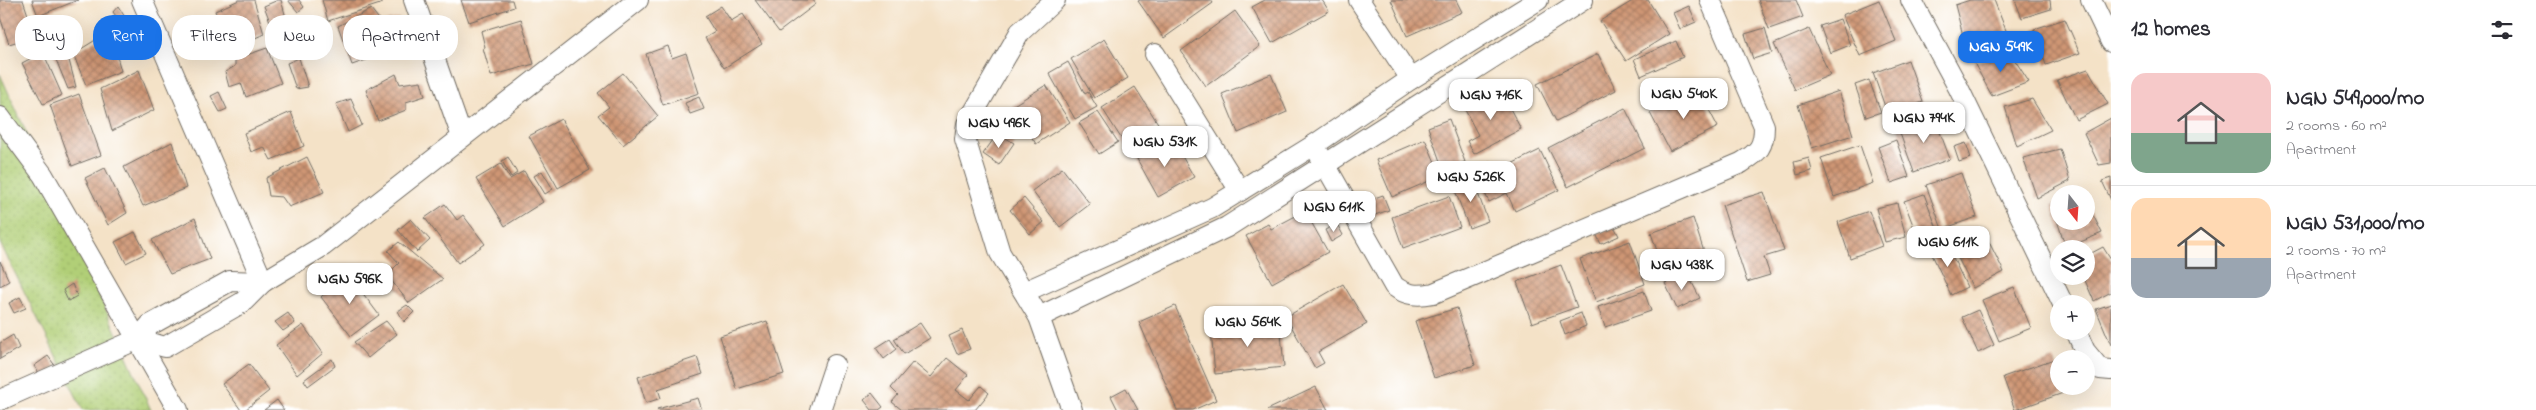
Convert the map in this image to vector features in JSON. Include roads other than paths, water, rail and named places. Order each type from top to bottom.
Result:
[{"type":"street","points":[[142,0],[262,282]]},
{"type":"street","points":[[414,0],[462,137]]},
{"type":"street","points":[[138,339],[165,347],[243,302],[262,282],[322,246],[638,0]]},
{"type":"street","points":[[1055,0],[1020,32],[967,124],[965,139],[1000,252],[1039,317],[1072,410]]},
{"type":"street","points":[[1359,0],[1411,78]]},
{"type":"street","points":[[1024,292],[1212,208],[1314,144],[1411,78],[1538,0]]},
{"type":"street","points":[[1039,317],[1227,228],[1583,0]]},
{"type":"street","points":[[1314,144],[1394,286],[1404,294],[1420,296],[1434,293],[1732,166],[1755,154],[1764,142],[1764,126],[1710,0]]},
{"type":"street","points":[[1911,0],[1958,87],[2059,295]]},
{"type":"street","points":[[2090,0],[2111,42]]},
{"type":"street","points":[[1154,54],[1240,191]]},
{"type":"street","points":[[0,117],[43,175],[178,410]]},
{"type":"street","points":[[0,400],[138,339],[150,324],[230,282],[262,282]]},
{"type":"street","points":[[2080,340],[2085,350],[2100,368],[2111,370]]},
{"type":"street","points":[[820,410],[835,365]]}]
